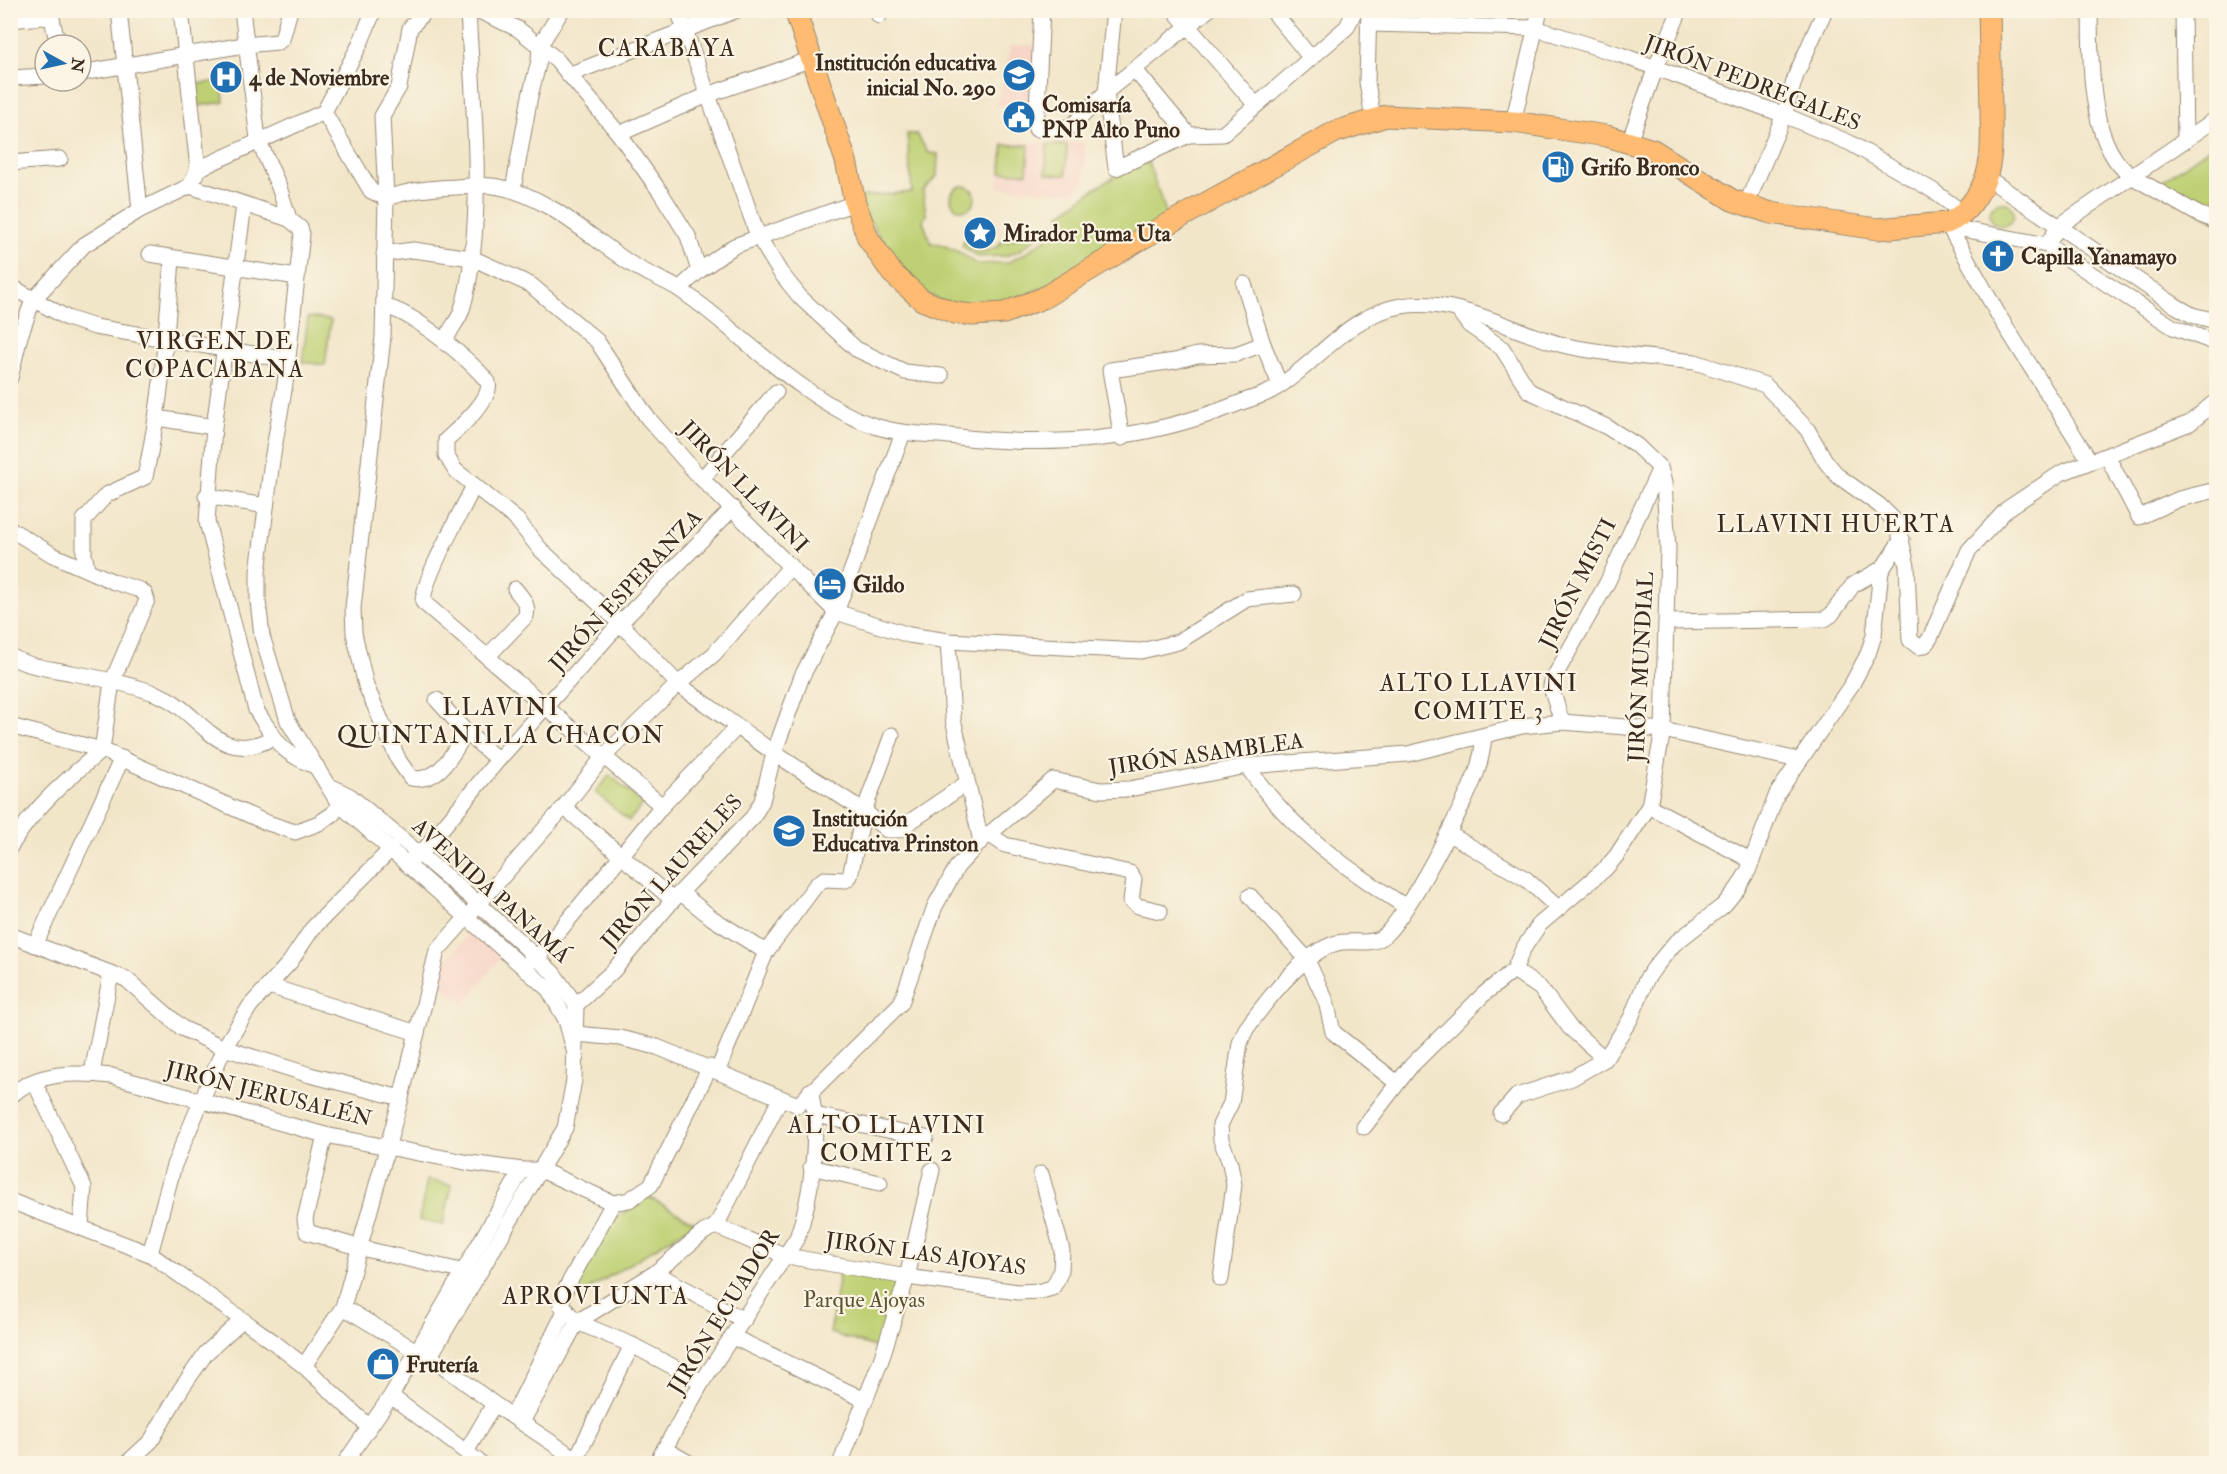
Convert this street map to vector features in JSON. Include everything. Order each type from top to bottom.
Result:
[{"type":"highway","points":[[795,10],[846,161],[855,203],[875,251],[892,273],[922,300],[955,313],[973,315],[1004,313],[1043,298],[1141,239],[1335,132],[1373,118],[1402,116],[1513,122],[1563,128],[1629,142],[1653,150],[1697,180],[1746,206],[1779,214],[1877,229],[1955,218],[1976,197],[1986,177],[1991,146],[1989,10]]},
{"type":"street","points":[[119,10],[140,210]]},
{"type":"street","points":[[10,378],[20,336],[33,300],[84,245],[140,210],[190,186],[198,169],[184,57],[181,10]]},
{"type":"street","name":"AVENIDA PANAMÁ","points":[[242,10],[244,45],[258,140],[279,187],[289,219],[300,228],[302,234],[288,360],[258,572],[258,601],[262,636],[288,721],[339,804],[549,990],[566,1020],[576,1057]]},
{"type":"street","points":[[93,71],[282,39],[290,10]]},
{"type":"street","points":[[198,169],[324,111],[359,46],[374,10]]},
{"type":"street","points":[[426,10],[410,28],[399,87],[381,116],[386,198],[380,384],[355,582],[354,633],[366,686],[399,761],[411,778],[420,780],[434,775],[466,732]]},
{"type":"street","points":[[446,344],[448,332],[460,315],[463,306],[472,258],[477,186],[468,10]]},
{"type":"street","points":[[477,10],[518,29],[540,45],[619,134],[688,236],[699,271]]},
{"type":"street","points":[[513,190],[530,96],[539,61],[540,45],[562,10]]},
{"type":"street","points":[[678,10],[710,94],[758,236],[780,272],[800,297],[856,349],[905,372],[941,376]]},
{"type":"street","points":[[568,75],[736,10]]},
{"type":"street","points":[[1042,10],[1036,129],[1069,127],[1106,92],[1208,10]]},
{"type":"street","points":[[1114,10],[1106,92],[1116,168],[1189,135],[1223,134],[1255,104],[1347,27],[1355,10]]},
{"type":"street","points":[[1174,10],[1255,104]]},
{"type":"street","points":[[1272,10],[1310,57]]},
{"type":"street","points":[[1513,122],[1540,10]]},
{"type":"street","points":[[1629,142],[1656,67],[1680,10]]},
{"type":"street","points":[[1746,206],[1784,115],[1796,75],[1825,10]]},
{"type":"street","points":[[2090,10],[2095,103],[2112,152],[2123,170],[2133,177],[2198,214],[2217,220]]},
{"type":"street","points":[[2183,10],[2185,141]]},
{"type":"street","points":[[10,20],[42,17],[52,19],[55,33]]},
{"type":"street","points":[[1369,17],[1367,82],[1373,118]]},
{"type":"street","name":"JIRÓN PEDREGALES","points":[[1369,17],[1534,28],[1656,67],[1784,115],[1878,158],[1945,198],[1955,218]]},
{"type":"street","points":[[619,134],[710,94],[812,59]]},
{"type":"street","points":[[1135,70],[1189,135]]},
{"type":"street","points":[[10,78],[33,77]]},
{"type":"street","points":[[324,111],[371,190],[386,198],[421,188],[495,186],[513,190],[535,200],[633,265],[679,289],[768,362],[840,411],[877,427],[903,433],[1002,443],[1122,438],[1205,417],[1271,391],[1313,360],[1342,333],[1384,310],[1403,306],[1435,306],[1458,310],[1493,320],[1530,336],[1569,346],[1695,362],[1765,385],[1807,429],[1826,462],[1838,476],[1887,512],[1897,523],[1902,539],[1909,593],[1910,640],[1919,647],[1925,645],[1930,638],[1963,562],[1977,538],[2023,496],[2061,472],[2190,423],[2217,401]]},
{"type":"street","points":[[2047,245],[2060,226],[2217,119]]},
{"type":"street","points":[[10,163],[60,159]]},
{"type":"street","points":[[1986,177],[2176,306],[2192,315],[2217,321]]},
{"type":"street","points":[[190,186],[289,219]]},
{"type":"street","points":[[679,289],[699,271],[734,246],[855,203]]},
{"type":"street","points":[[244,205],[214,427],[206,496],[207,522],[212,548],[222,572],[227,605],[250,696],[272,738],[296,759],[317,767]]},
{"type":"street","points":[[1955,218],[1967,230],[2047,245],[2173,327],[2217,343]]},
{"type":"street","points":[[1955,218],[1994,306],[2090,461]]},
{"type":"street","name":"JIRÓN LLAVINI","points":[[384,254],[413,250],[472,258],[531,285],[597,341],[647,417],[702,478],[836,612],[909,635],[948,641],[1140,651],[1178,642],[1247,599],[1294,594]]},
{"type":"street","points":[[150,254],[297,277]]},
{"type":"street","points":[[87,568],[84,554],[84,520],[106,495],[145,477],[157,418],[167,340],[172,258]]},
{"type":"street","points":[[10,274],[33,300]]},
{"type":"street","points":[[1244,284],[1263,345],[1280,385]]},
{"type":"street","points":[[10,286],[67,318],[95,327],[288,360]]},
{"type":"street","points":[[384,307],[394,308],[407,314],[485,378],[489,387],[486,396],[464,424],[446,440],[446,455],[450,463],[517,520],[540,549],[604,607],[678,684],[774,753],[864,811],[887,830],[898,830],[967,783]]},
{"type":"street","points":[[1458,310],[1469,325],[1502,348],[1529,391],[1607,427],[1636,445],[1660,468]]},
{"type":"street","points":[[1122,438],[1110,370],[1175,361],[1197,355],[1236,354],[1263,345]]},
{"type":"street","points":[[702,478],[776,392]]},
{"type":"street","points":[[157,418],[214,427]]},
{"type":"street","name":"JIRÓN LAURELES","points":[[576,1005],[613,971],[677,897],[753,817],[762,801],[774,753],[802,676],[836,612],[903,433]]},
{"type":"street","points":[[2107,456],[2139,517],[2179,499],[2217,490]]},
{"type":"street","name":"JIRÓN MUNDIAL","points":[[1364,1127],[1397,1083],[1476,1001],[1514,970],[1530,937],[1557,907],[1606,868],[1649,807],[1663,729],[1667,622],[1668,549],[1664,483],[1660,468]]},
{"type":"street","name":"JIRÓN MISTI","points":[[1562,722],[1552,681],[1607,583],[1660,468]]},
{"type":"street","points":[[474,485],[423,594],[423,602],[662,806]]},
{"type":"street","points":[[206,496],[266,506]]},
{"type":"street","name":"JIRÓN ESPERANZA","points":[[405,862],[421,854],[498,760],[620,623],[733,508]]},
{"type":"street","points":[[10,529],[53,555],[87,568],[114,582],[140,590],[145,594],[147,600],[112,682],[102,750],[45,800],[22,826],[10,846]]},
{"type":"street","points":[[1667,622],[1825,619],[1831,615],[1853,585],[1883,568],[1893,557],[1902,539]]},
{"type":"street","points":[[304,1366],[343,1307],[401,1098],[437,951],[564,807],[604,756],[678,684],[714,654],[791,566]]},
{"type":"street","points":[[1501,1114],[1517,1096],[1572,1078],[1605,1059],[1631,1018],[1646,980],[1655,967],[1674,944],[1724,905],[1738,888],[1752,861],[1777,794],[1798,760],[1852,684],[1868,654],[1874,635],[1883,568]]},
{"type":"street","points":[[488,656],[526,616],[525,601],[514,589]]},
{"type":"street","points":[[948,641],[953,719],[967,783],[986,838]]},
{"type":"street","points":[[10,656],[25,664],[158,694],[181,706],[217,741],[225,744],[249,746],[272,738]]},
{"type":"street","points":[[437,700],[466,732],[498,760]]},
{"type":"street","name":"JIRÓN ASAMBLEA","points":[[986,838],[1041,787],[1056,779],[1101,790],[1130,789],[1247,766],[1388,756],[1485,737],[1522,726],[1562,722],[1663,729],[1798,760]]},
{"type":"street","points":[[10,726],[102,750],[265,822],[295,832],[320,823],[333,814],[339,804]]},
{"type":"street","points":[[520,965],[537,958],[662,806],[737,727]]},
{"type":"street","points":[[522,1170],[541,1170],[613,1203],[629,1200],[651,1185],[713,1069],[766,952],[816,885],[824,879],[846,880],[850,876],[864,811],[892,735]]},
{"type":"street","points":[[1221,1279],[1234,1185],[1230,1163],[1221,1140],[1220,1125],[1231,1102],[1240,1043],[1255,1017],[1306,958],[1322,948],[1337,943],[1381,938],[1406,907],[1449,834],[1478,769],[1485,737]]},
{"type":"street","points":[[35,945],[122,758]]},
{"type":"street","points":[[1247,766],[1269,799],[1301,830],[1351,871],[1406,907]]},
{"type":"street","name":"AVENIDA PANAMÁ","points":[[328,785],[350,796],[479,904],[554,973],[576,1005],[576,1057],[565,1128],[541,1170],[424,1354],[368,1426],[344,1464]]},
{"type":"street","points":[[564,807],[620,856],[677,897],[766,952]]},
{"type":"street","points":[[1649,807],[1752,861]]},
{"type":"street","points":[[1449,834],[1526,879],[1557,907]]},
{"type":"street","points":[[986,838],[1005,845],[1130,873],[1134,879],[1131,901],[1138,906],[1160,911]]},
{"type":"street","points":[[576,1034],[620,1038],[657,1047],[798,1105],[901,1002],[935,906],[947,881],[986,838]]},
{"type":"street","points":[[150,1254],[174,1165],[224,1048],[249,1006],[269,986],[312,929],[390,849]]},
{"type":"street","points":[[1250,896],[1306,958],[1326,1001],[1333,1032],[1397,1083]]},
{"type":"street","points":[[10,935],[111,974],[136,987],[182,1028],[224,1048],[310,1075],[401,1098]]},
{"type":"street","points":[[1514,970],[1540,988],[1570,1028],[1605,1059]]},
{"type":"street","points":[[92,1074],[111,974]]},
{"type":"street","points":[[269,986],[417,1033]]},
{"type":"street","name":"JIRÓN JERUSALÉN","points":[[10,1097],[20,1088],[62,1074],[92,1074],[202,1099],[325,1135],[470,1163],[522,1170]]},
{"type":"street","points":[[35,1083],[84,1187],[81,1227]]},
{"type":"street","name":"JIRÓN ECUADOR","points":[[656,1464],[702,1382],[797,1238],[804,1218],[811,1167],[815,1114],[810,1091]]},
{"type":"street","points":[[518,1419],[577,1322],[655,1273],[716,1226],[780,1099]]},
{"type":"street","points":[[815,1114],[926,1138]]},
{"type":"street","points":[[325,1135],[305,1218],[307,1232],[361,1248],[465,1272]]},
{"type":"street","points":[[811,1167],[880,1183]]},
{"type":"street","name":"AVENIDA PANAMÁ","points":[[424,1354],[465,1272],[522,1170]]},
{"type":"street","points":[[840,1464],[865,1400],[906,1277],[932,1170]]},
{"type":"street","name":"JIRÓN LAS AJOYAS","points":[[716,1226],[786,1256],[906,1277],[1018,1292],[1052,1288],[1061,1270],[1061,1242],[1041,1174]]},
{"type":"street","points":[[10,1201],[150,1254],[304,1366],[368,1426]]},
{"type":"street","points":[[613,1203],[561,1299],[561,1305],[577,1322],[632,1345],[702,1382]]},
{"type":"street","points":[[655,1273],[744,1320]]},
{"type":"street","points":[[343,1307],[424,1354],[568,1456],[578,1455],[632,1345]]},
{"type":"street","points":[[518,1419],[566,1310]]},
{"type":"street","points":[[126,1464],[151,1441],[181,1389],[206,1353],[242,1320]]},
{"type":"street","points":[[733,1337],[865,1400]]},
{"type":"street","points":[[391,1396],[482,1464]]},
{"type":"street","points":[[466,1452],[494,1404]]},
{"type":"street","points":[[664,1449],[691,1464]]},
{"type":"shaded area","name":"Institución educativa inicial No. 290","points":[[1035,45],[1033,105],[996,106],[1011,46]]},
{"type":"shaded area","points":[[1085,142],[1085,179],[1076,190],[1071,192],[998,188],[1002,143]]},
{"type":"shaded area","points":[[471,931],[502,956],[465,1004],[433,980]]},
{"type":"green space","points":[[222,81],[224,102],[198,106],[196,84]]},
{"type":"green space","points":[[907,134],[917,134],[928,153],[938,154],[937,176],[923,191],[926,215],[923,221],[931,243],[940,244],[959,252],[976,264],[1007,263],[1024,254],[1063,226],[1060,214],[1113,177],[1148,162],[1170,224],[1084,272],[989,309],[940,301],[904,280],[856,197],[912,192]]},
{"type":"green space","points":[[2216,143],[2216,222],[2157,185]]},
{"type":"green space","points":[[1003,145],[1029,145],[1027,173],[1001,172]]},
{"type":"green space","points":[[1047,145],[1067,145],[1066,175],[1046,174]]},
{"type":"green space","points":[[958,186],[968,186],[975,193],[975,203],[968,210],[958,210],[951,203],[951,193]]},
{"type":"green space","points":[[2002,202],[2011,205],[2014,214],[2011,223],[2002,226],[1993,223],[1990,214],[1993,205]]},
{"type":"green space","points":[[1054,224],[1020,250],[1006,256],[978,257],[962,246],[964,240],[976,251],[990,250],[1000,245],[1000,242],[1018,238],[1017,235]]},
{"type":"green space","points":[[308,317],[331,320],[325,365],[302,362]]},
{"type":"green space","points":[[610,775],[643,804],[629,821],[595,792]]},
{"type":"green space","points":[[427,1180],[452,1185],[443,1225],[419,1220]]},
{"type":"green space","points":[[647,1196],[696,1223],[573,1299],[568,1299],[605,1226]]},
{"type":"green space","name":"Parque Ajoyas","points":[[840,1267],[899,1276],[878,1348],[830,1333]]},
{"type":"place","name":"Institución educativa inicial No. 290","points":[[1019,75]]},
{"type":"place","name":"4 de Noviembre","points":[[226,77]]},
{"type":"place","name":"Comisaría PNP Alto Puno","points":[[1019,117]]},
{"type":"place","name":"Grifo Bronco","points":[[1558,167]]},
{"type":"place","name":"Mirador Puma Uta","points":[[980,233]]},
{"type":"place","name":"Capilla Yanamayo","points":[[1998,256]]},
{"type":"place","name":"Gildo","points":[[830,584]]},
{"type":"place","name":"Institución Educativa Prinston","points":[[789,831]]},
{"type":"place","name":"Frutería","points":[[383,1364]]},
{"type":"district","name":"CARABAYA","points":[[667,48]]},
{"type":"district","name":"VIRGEN DE COPACABANA","points":[[215,355]]},
{"type":"district","name":"LLAVINI HUERTA","points":[[1836,524]]},
{"type":"district","name":"ALTO LLAVINI COMITE 3","points":[[1479,697]]},
{"type":"district","name":"LLAVINI QUINTANILLA CHACON","points":[[501,721]]},
{"type":"district","name":"ALTO LLAVINI COMITE 2","points":[[887,1139]]},
{"type":"district","name":"APROVI UNTA","points":[[596,1296]]}]
